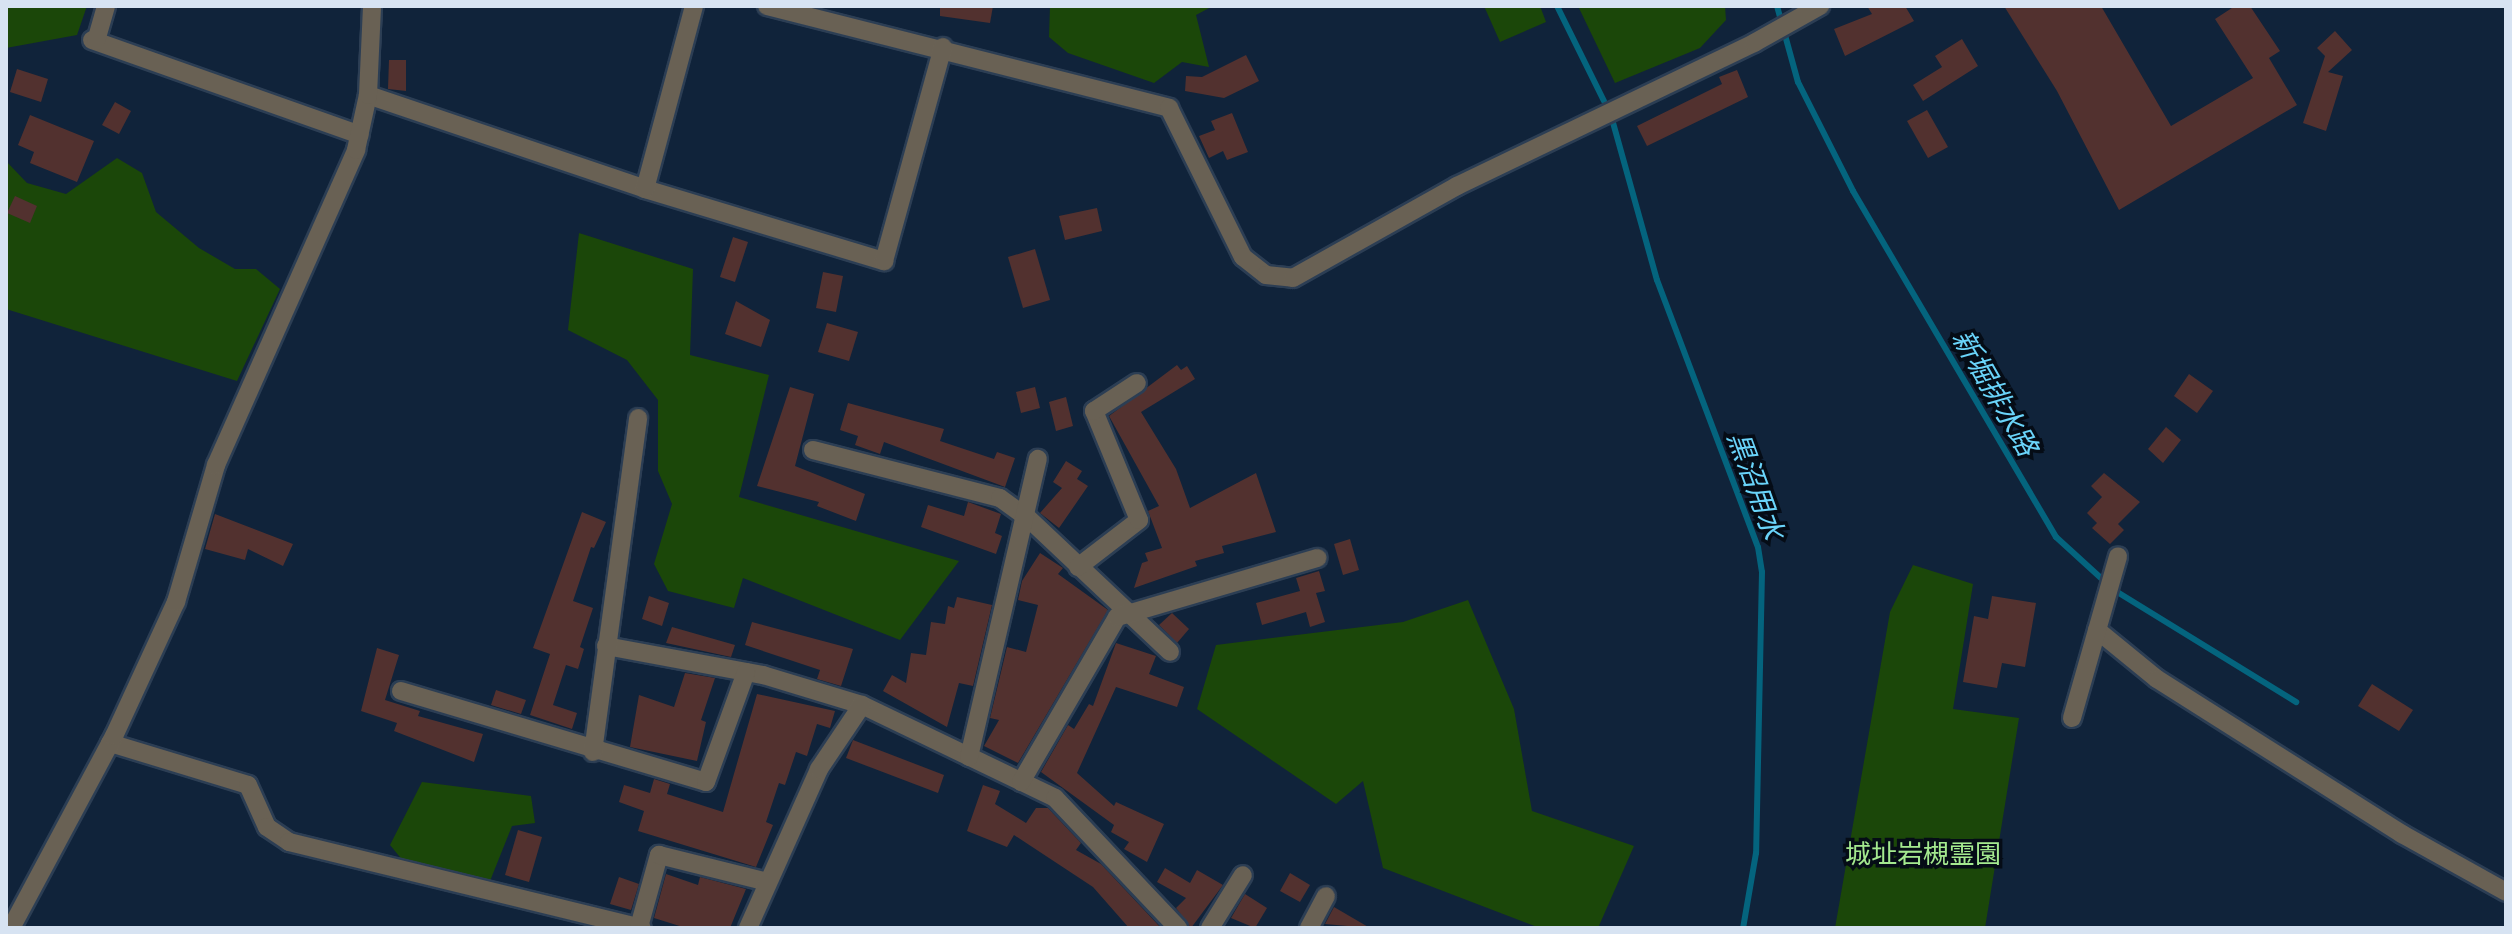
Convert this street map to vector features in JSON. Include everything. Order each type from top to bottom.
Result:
[{"type":"street","points":[[106,6],[94,40],[360,135]]},
{"type":"street","points":[[11,928],[110,743],[176,602],[216,465],[360,135],[368,95],[372,6]]},
{"type":"street","points":[[645,189],[694,6]]},
{"type":"street","points":[[767,6],[825,13],[1169,108],[1243,257],[1266,275],[1293,278],[1457,186],[1754,43],[1818,8]]},
{"type":"street","points":[[368,95],[645,189],[884,261],[943,47]]},
{"type":"street","points":[[1078,567],[1139,520],[1094,411],[1137,383]]},
{"type":"street","points":[[593,752],[638,418]]},
{"type":"street","points":[[813,450],[1000,498],[1028,518],[1170,652]]},
{"type":"street","points":[[969,757],[1028,518],[1038,459]]},
{"type":"street","points":[[2072,718],[2118,556]]},
{"type":"street","points":[[1021,782],[1117,617],[1318,558]]},
{"type":"street","points":[[2097,630],[2170,687],[2402,834],[2506,892]]},
{"type":"street","points":[[606,646],[746,672],[862,705],[1055,798],[1178,928]]},
{"type":"street","points":[[401,691],[593,752],[706,782],[746,672]]},
{"type":"street","points":[[748,928],[819,769],[862,705]]},
{"type":"street","points":[[110,743],[248,785],[267,827],[289,842],[640,928],[659,855],[768,882]]},
{"type":"street","points":[[1210,928],[1243,875]]},
{"type":"street","points":[[1309,928],[1326,896]]},
{"type":"green space","points":[[6,6],[87,6],[77,35],[6,48]]},
{"type":"green space","points":[[1050,6],[1213,6],[1196,15],[1209,67],[1182,62],[1154,83],[1068,53],[1049,37]]},
{"type":"green space","points":[[1484,6],[1540,6],[1546,22],[1500,42]]},
{"type":"green space","points":[[1578,6],[1725,6],[1726,20],[1700,48],[1615,83]]},
{"type":"green space","points":[[117,158],[142,173],[156,212],[199,248],[235,269],[256,269],[280,289],[237,381],[6,309],[6,161],[27,183],[66,194]]},
{"type":"green space","points":[[579,233],[693,269],[690,355],[769,375],[739,497],[959,561],[900,640],[743,578],[734,608],[668,591],[654,564],[672,504],[658,471],[658,400],[627,360],[568,330]]},
{"type":"green space","name":"城址岩槻霊園","points":[[1913,565],[1973,584],[1953,709],[2019,718],[1985,928],[1835,928],[1890,612]]},
{"type":"green space","points":[[1468,600],[1514,709],[1532,811],[1634,846],[1598,928],[1540,928],[1383,868],[1363,781],[1336,804],[1197,709],[1216,645],[1403,622]]},
{"type":"green space","points":[[422,782],[531,796],[535,823],[512,826],[490,881],[404,862],[390,845]]},
{"type":"building","points":[[940,6],[993,6],[990,23],[940,16]]},
{"type":"building","points":[[1867,6],[1905,6],[1914,21],[1845,56],[1834,29],[1872,14]]},
{"type":"building","points":[[2004,6],[2101,6],[2171,126],[2253,78],[2215,19],[2235,6],[2250,6],[2280,51],[2269,58],[2297,105],[2119,210],[2057,91]]},
{"type":"building","points":[[2335,31],[2352,50],[2328,72],[2343,76],[2326,131],[2303,123],[2325,56],[2317,48]]},
{"type":"building","points":[[1962,39],[1978,66],[1923,101],[1913,85],[1942,67],[1935,56]]},
{"type":"building","points":[[1246,55],[1259,81],[1224,98],[1185,91],[1186,76],[1202,77]]},
{"type":"building","points":[[389,60],[406,60],[406,91],[388,89]]},
{"type":"building","points":[[17,69],[48,79],[41,102],[10,92]]},
{"type":"building","points":[[1737,70],[1748,97],[1647,146],[1637,126],[1722,84],[1719,77]]},
{"type":"building","points":[[115,102],[131,111],[119,134],[102,125]]},
{"type":"building","points":[[1927,110],[1948,147],[1928,158],[1907,121]]},
{"type":"building","points":[[1232,113],[1248,152],[1227,160],[1223,151],[1209,158],[1199,136],[1215,130],[1211,121]]},
{"type":"building","points":[[30,115],[94,141],[77,182],[30,163],[34,152],[18,145]]},
{"type":"building","points":[[15,196],[37,206],[30,223],[7,213]]},
{"type":"building","points":[[1097,208],[1102,231],[1065,240],[1059,216]]},
{"type":"building","points":[[733,237],[748,242],[735,282],[720,277]]},
{"type":"building","points":[[1035,249],[1050,300],[1023,308],[1008,257]]},
{"type":"building","points":[[823,272],[843,276],[836,312],[816,308]]},
{"type":"building","points":[[736,301],[770,320],[761,347],[725,334]]},
{"type":"building","points":[[827,323],[858,332],[849,361],[818,352]]},
{"type":"building","points":[[1177,365],[1181,370],[1187,366],[1195,379],[1141,412],[1176,469],[1190,508],[1256,473],[1276,532],[1222,546],[1224,553],[1195,561],[1197,566],[1134,588],[1142,563],[1148,561],[1145,553],[1162,548],[1148,511],[1159,506],[1109,416]]},
{"type":"building","points":[[2189,374],[2213,391],[2197,413],[2174,396]]},
{"type":"building","points":[[790,387],[814,394],[795,466],[865,494],[856,521],[817,506],[819,502],[757,486]]},
{"type":"building","points":[[1035,387],[1040,408],[1021,413],[1016,392]]},
{"type":"building","points":[[1066,397],[1073,426],[1056,431],[1049,402]]},
{"type":"building","points":[[848,403],[944,429],[940,441],[994,459],[997,452],[1015,458],[1005,487],[884,442],[880,454],[855,445],[858,436],[840,430]]},
{"type":"building","points":[[2166,427],[2181,440],[2163,463],[2148,449]]},
{"type":"building","points":[[1066,461],[1082,471],[1077,479],[1088,486],[1059,528],[1040,513],[1062,488],[1053,482]]},
{"type":"building","points":[[2104,473],[2140,502],[2118,524],[2124,530],[2110,544],[2092,528],[2097,523],[2087,513],[2102,497],[2091,486]]},
{"type":"building","points":[[968,502],[1001,514],[995,533],[1002,536],[996,554],[921,527],[928,505],[964,516]]},
{"type":"building","points":[[582,512],[606,522],[594,548],[591,547],[573,601],[593,608],[580,647],[584,649],[578,669],[566,665],[553,705],[577,713],[572,729],[530,715],[550,654],[533,648]]},
{"type":"building","points":[[215,514],[293,544],[283,566],[248,549],[245,560],[205,549]]},
{"type":"building","points":[[1350,539],[1359,570],[1343,575],[1334,544]]},
{"type":"building","points":[[1040,553],[1063,568],[1058,574],[1108,610],[1018,763],[984,746],[999,720],[990,718],[1007,647],[1026,652],[1038,605],[1018,600],[1022,581]]},
{"type":"building","points":[[1319,571],[1325,591],[1316,593],[1325,622],[1310,627],[1306,612],[1262,625],[1256,603],[1300,591],[1296,578]]},
{"type":"building","points":[[649,596],[669,603],[662,626],[642,619]]},
{"type":"building","points":[[1992,596],[2036,603],[2025,667],[2002,663],[1997,688],[1963,682],[1974,616],[1988,619]]},
{"type":"building","points":[[957,597],[992,605],[973,686],[959,683],[947,727],[883,691],[892,675],[906,683],[911,653],[926,655],[931,622],[945,624],[948,606],[954,608]]},
{"type":"building","points":[[1172,613],[1189,629],[1177,643],[1159,625]]},
{"type":"building","points":[[752,622],[853,649],[841,686],[817,679],[820,670],[745,645]]},
{"type":"building","points":[[672,627],[735,645],[731,657],[666,643]]},
{"type":"building","points":[[1116,643],[1156,656],[1149,674],[1184,687],[1177,707],[1116,687],[1077,773],[1114,806],[1116,802],[1164,824],[1147,862],[1124,849],[1129,842],[1111,832],[1114,825],[1041,772],[1068,725],[1074,729],[1089,704],[1093,706]]},
{"type":"building","points":[[377,648],[399,655],[385,700],[420,711],[418,716],[483,734],[474,762],[394,731],[397,723],[361,711]]},
{"type":"building","points":[[685,673],[715,678],[701,720],[706,722],[697,761],[630,747],[639,695],[674,707]]},
{"type":"building","points":[[2372,684],[2413,710],[2399,731],[2358,706]]},
{"type":"building","points":[[496,690],[526,700],[521,714],[491,705]]},
{"type":"building","points":[[757,694],[835,711],[830,728],[817,724],[807,756],[796,752],[785,785],[779,783],[766,822],[773,825],[756,867],[638,831],[644,811],[619,802],[624,785],[650,793],[654,779],[670,784],[667,794],[723,812]]},
{"type":"building","points":[[853,740],[944,775],[938,793],[846,758]]},
{"type":"building","points":[[983,785],[1000,791],[995,804],[1026,823],[1036,808],[1048,808],[1081,843],[1076,850],[1101,864],[1161,928],[1129,928],[1093,887],[1014,835],[1007,847],[967,831]]},
{"type":"building","points":[[518,830],[542,837],[529,882],[505,875]]},
{"type":"building","points":[[1165,868],[1190,883],[1197,870],[1223,885],[1191,928],[1176,908],[1186,898],[1157,882]]},
{"type":"building","points":[[1290,873],[1310,885],[1300,902],[1280,891]]},
{"type":"building","points":[[666,874],[698,885],[700,877],[746,889],[730,928],[686,928],[654,918]]},
{"type":"building","points":[[619,877],[639,884],[631,910],[610,904]]},
{"type":"building","points":[[1245,894],[1267,908],[1255,928],[1231,918]]},
{"type":"building","points":[[1334,907],[1370,928],[1325,924]]},
{"type":"waterway","name":"黒沼用水","points":[[1557,6],[1604,101]]},
{"type":"waterway","name":"新堀排水路","points":[[1777,6],[1798,82],[1853,191],[2056,537],[2114,590],[2296,702]]},
{"type":"waterway","name":"黒沼用水","points":[[1612,119],[1657,280],[1758,547],[1762,572],[1756,853],[1743,928]]}]
